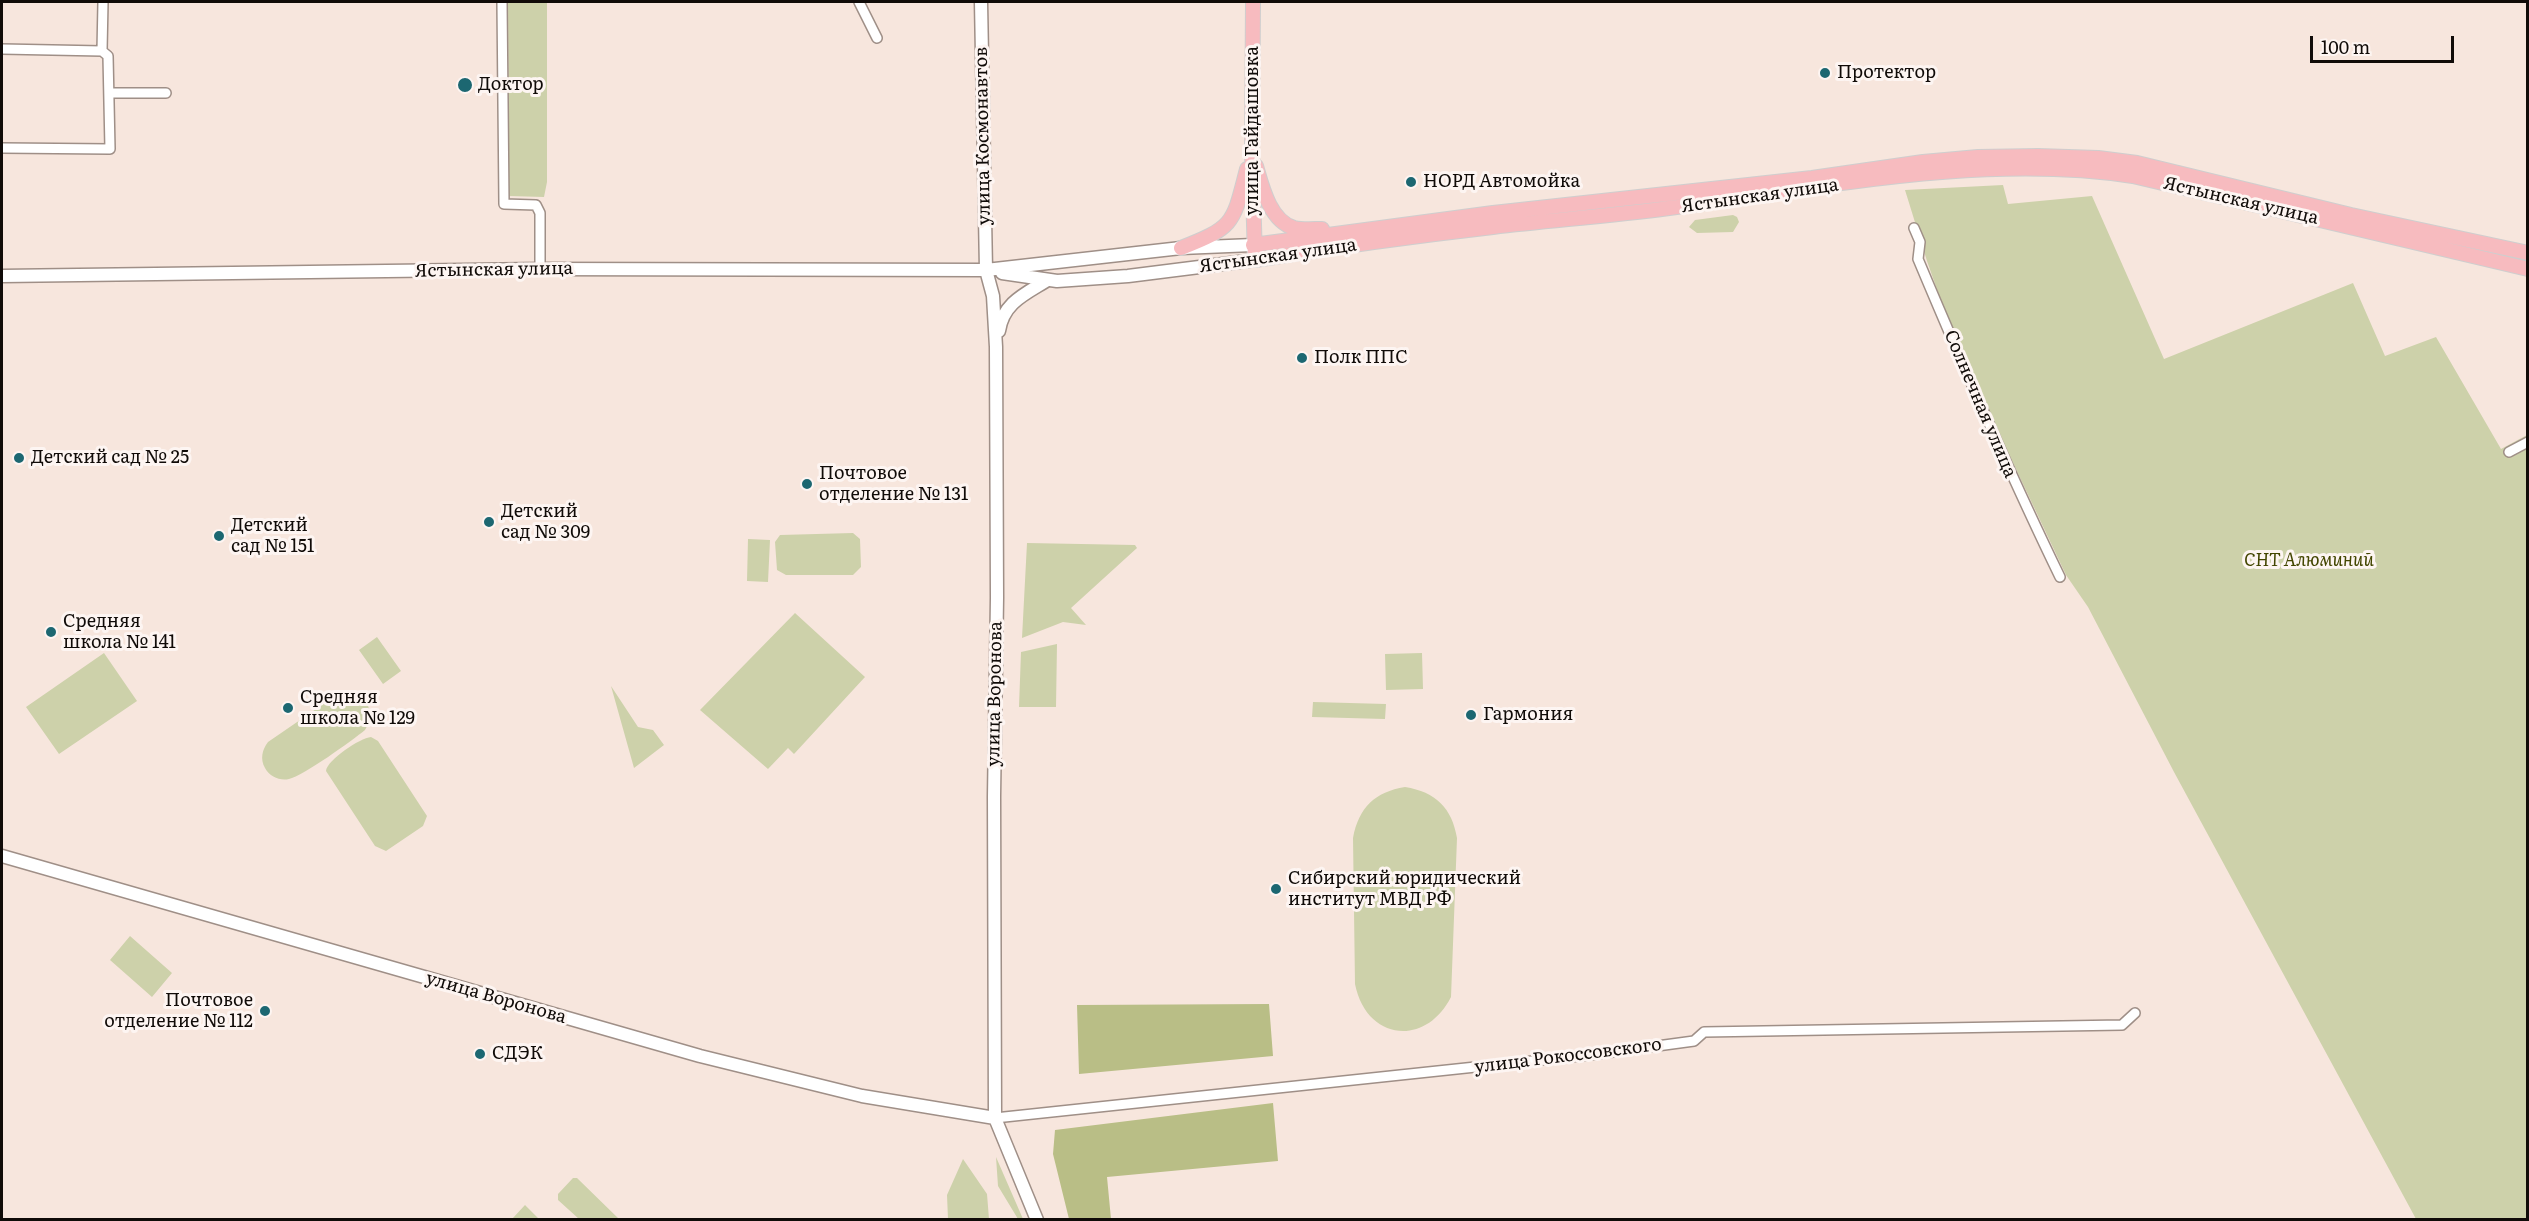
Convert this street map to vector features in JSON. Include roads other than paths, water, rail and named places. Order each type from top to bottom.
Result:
[{"type":"main road","name":"улица Космонавтов","points":[[981,2],[986,270]]},
{"type":"main road","name":"улица Гайдашовка","points":[[1253,2],[1252,153],[1255,260]]},
{"type":"main road","points":[[1252,153],[1272,209],[1278,219],[1294,228],[1361,230]]},
{"type":"main road","points":[[1181,248],[1209,237],[1231,221],[1252,153]]},
{"type":"main road","name":"Ястынская улица","points":[[2,276],[540,269],[986,270],[1181,248],[1253,245],[1708,188],[1812,178],[1923,162],[1978,157],[2038,156],[2098,158],[2137,163],[2351,215],[2528,253]]},
{"type":"main road","name":"Ястынская улица","points":[[986,270],[1046,281],[1128,276],[1492,227],[1662,209],[1894,178],[1979,169],[2042,168],[2098,171],[2133,176],[2528,269]]},
{"type":"main road","name":"улица Воронова","points":[[986,270],[993,296],[996,347],[995,1118],[1037,1220]]},
{"type":"main road","points":[[996,347],[1000,324],[1008,307],[1014,300],[1046,281]]},
{"type":"main road","name":"улица Воронова","points":[[2,856],[700,1056],[876,1098],[995,1118]]},
{"type":"street","points":[[102,51],[103,2]]},
{"type":"street","points":[[502,2],[504,204],[536,205],[540,213],[540,269]]},
{"type":"street","points":[[859,2],[877,38]]},
{"type":"street","points":[[2,49],[102,51],[108,56],[110,149],[2,148]]},
{"type":"street","points":[[110,93],[166,93]]},
{"type":"street","name":"Солнечная улица","points":[[1914,228],[1920,242],[1918,259],[2014,483],[2060,576]]},
{"type":"street","points":[[2509,452],[2528,442]]},
{"type":"street","name":"улица Рокоссовского","points":[[995,1118],[1598,1054],[1694,1041],[1704,1032],[2122,1025],[2135,1013]]},
{"type":"place","name":"Протектор","points":[[1825,73]]},
{"type":"place","name":"Доктор","points":[[465,85]]},
{"type":"place","name":"НОРД Автомойка","points":[[1411,182]]},
{"type":"place","name":"Полк ППС","points":[[1302,358]]},
{"type":"place","name":"Детский сад № 25","points":[[19,458]]},
{"type":"place","name":"Почтовое отделение № 131","points":[[807,484]]},
{"type":"place","name":"Детский сад № 309","points":[[489,522]]},
{"type":"place","name":"Детский сад № 151","points":[[219,536]]},
{"type":"place","name":"Средняя школа № 141","points":[[51,632]]},
{"type":"place","name":"Средняя школа № 129","points":[[288,708]]},
{"type":"place","name":"Гармония","points":[[1471,715]]},
{"type":"place","name":"Сибирский юридический институт МВД РФ","points":[[1276,889]]},
{"type":"place","name":"Почтовое отделение № 112","points":[[265,1011]]},
{"type":"place","name":"СДЭК","points":[[480,1054]]},
{"type":"park label","name":"СНТ Алюминий","points":[[2309,561]]}]
